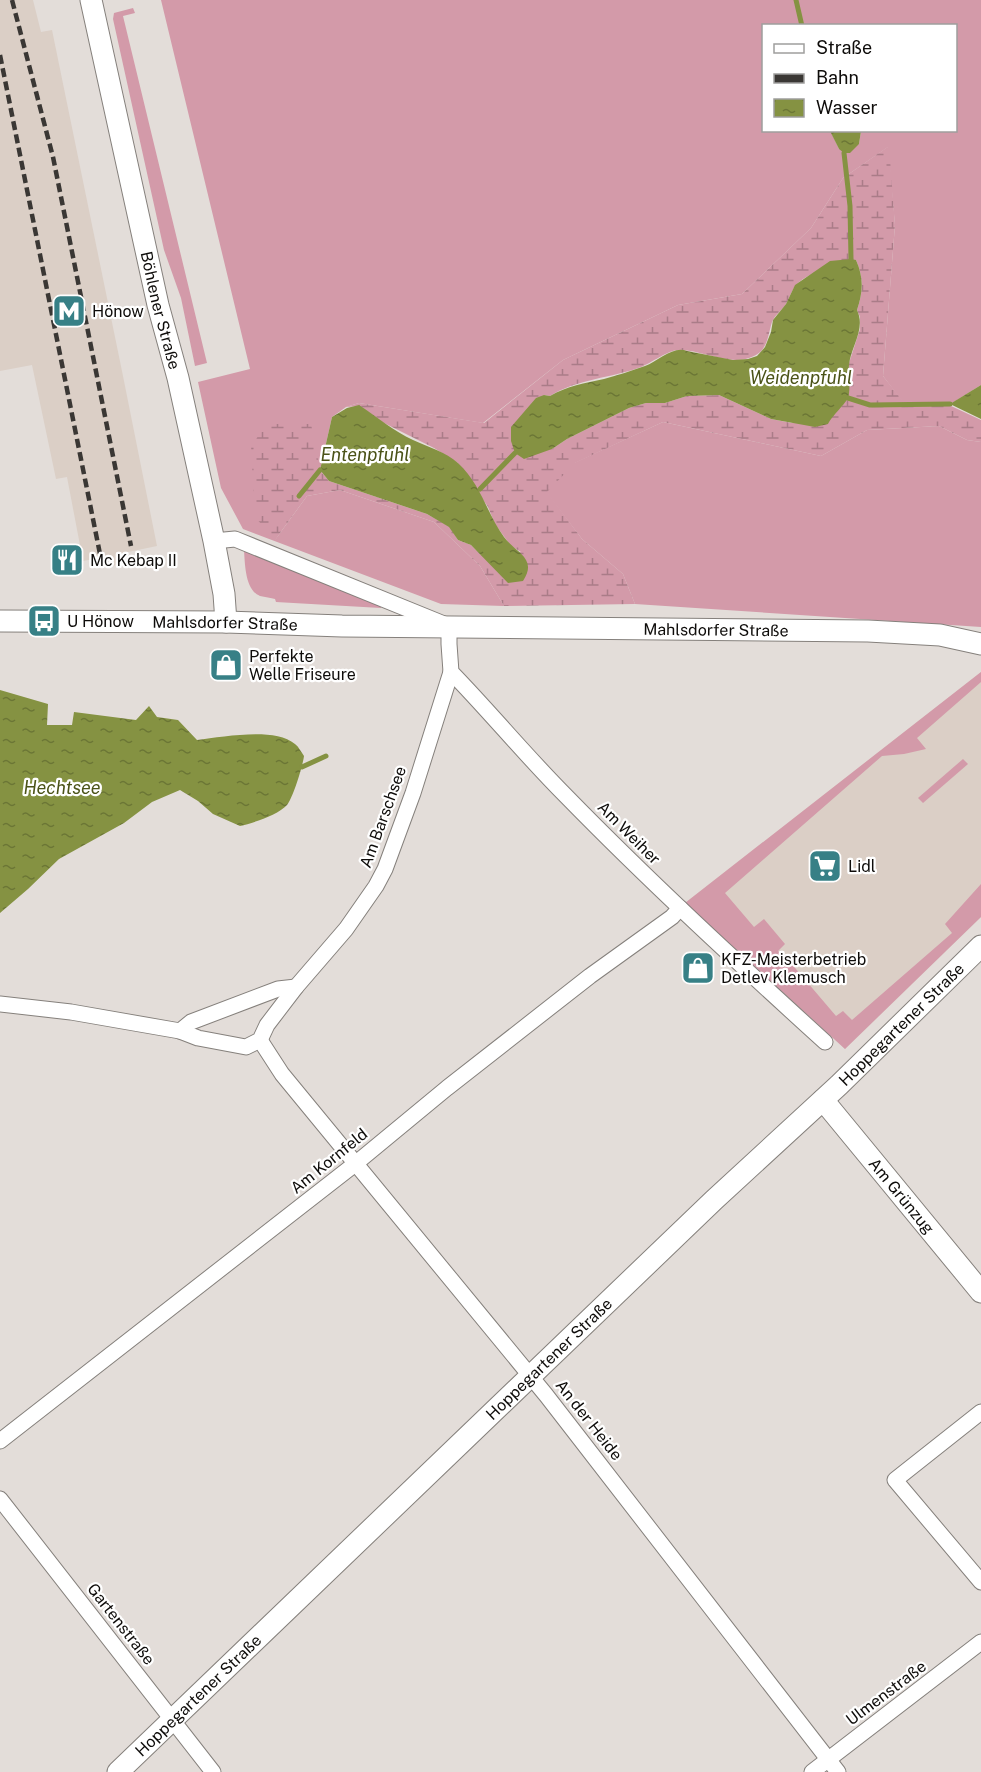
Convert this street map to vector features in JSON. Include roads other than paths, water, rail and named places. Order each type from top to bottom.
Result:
[{"type":"main road","name":"Böhlener Straße","points":[[92,0],[156,293],[178,378],[214,541],[224,594],[226,622]]},
{"type":"main road","name":"Mahlsdorfer Straße","points":[[0,621],[880,631],[940,635],[981,644]]},
{"type":"main road","name":"Hoppegartener Straße","points":[[118,1772],[714,1200],[823,1100],[981,946]]},
{"type":"main road","name":"Am Grünzug","points":[[823,1100],[981,1292]]},
{"type":"street","name":"Mahlsdorfer Straße","points":[[214,541],[235,538],[449,626]]},
{"type":"street","points":[[449,626],[451,672]]},
{"type":"street","name":"Am Weiher","points":[[451,672],[630,861],[825,1042]]},
{"type":"street","name":"Am Barschsee","points":[[260,1040],[267,1025],[296,987],[361,909],[385,869],[413,793],[451,672]]},
{"type":"street","name":"Am Kornfeld","points":[[0,1441],[355,1164],[447,1088],[680,908]]},
{"type":"street","points":[[180,1031],[191,1022],[278,989],[296,987]]},
{"type":"street","points":[[0,1004],[71,1012],[180,1031],[198,1038],[246,1047],[260,1040]]},
{"type":"street","name":"An der Heide","points":[[260,1040],[282,1074],[531,1375],[833,1766]]},
{"type":"street","points":[[981,1412],[895,1480],[981,1582]]},
{"type":"street","name":"Gartenstraße","points":[[0,1499],[213,1772]]},
{"type":"street","name":"Ulmenstraße","points":[[812,1772],[833,1766],[981,1642]]},
{"type":"water","points":[[830,132],[861,132],[859,144],[850,153],[844,153],[839,149]]},
{"type":"water","name":"Weidenpfuhl","points":[[856,260],[861,279],[861,297],[857,310],[860,324],[850,358],[848,398],[828,424],[815,427],[771,419],[719,395],[687,396],[665,403],[646,403],[629,408],[552,449],[524,459],[515,453],[511,441],[511,427],[536,398],[544,395],[550,396],[570,387],[635,370],[677,350],[733,360],[757,356],[765,347],[773,320],[786,304],[795,285],[830,261]]},
{"type":"water","points":[[981,385],[981,419],[950,404]]},
{"type":"water","name":"Entenpfuhl","points":[[359,405],[392,428],[448,456],[466,471],[504,537],[527,561],[527,573],[523,581],[508,583],[471,545],[458,540],[449,527],[427,514],[329,481],[320,470],[332,417],[347,408]]},
{"type":"water","name":"Hechtsee","points":[[0,690],[48,704],[47,725],[72,725],[74,712],[136,720],[149,706],[157,717],[178,720],[197,740],[248,734],[275,736],[286,739],[298,747],[304,756],[302,766],[295,789],[283,809],[258,821],[240,826],[213,814],[180,790],[152,802],[124,823],[59,859],[0,913]]},
{"type":"waterway","points":[[796,0],[802,24]]},
{"type":"waterway","points":[[844,153],[850,206],[851,259]]},
{"type":"waterway","points":[[848,398],[870,405],[950,404]]},
{"type":"waterway","points":[[480,489],[515,453]]},
{"type":"waterway","points":[[299,496],[320,470]]},
{"type":"waterway","points":[[302,767],[326,756]]},
{"type":"railway","points":[[12,0],[53,157],[131,546]]},
{"type":"railway","points":[[0,55],[100,554]]},
{"type":"place","name":"Hönow","points":[[69,311]]},
{"type":"place","name":"Mc Kebap II","points":[[67,560]]},
{"type":"place","name":"U Hönow","points":[[44,621]]},
{"type":"place","name":"Perfekte Welle Friseure","points":[[226,665]]},
{"type":"place","name":"Lidl","points":[[825,866]]},
{"type":"place","name":"KFZ-Meisterbetrieb Detlev Klemusch","points":[[698,968]]}]
